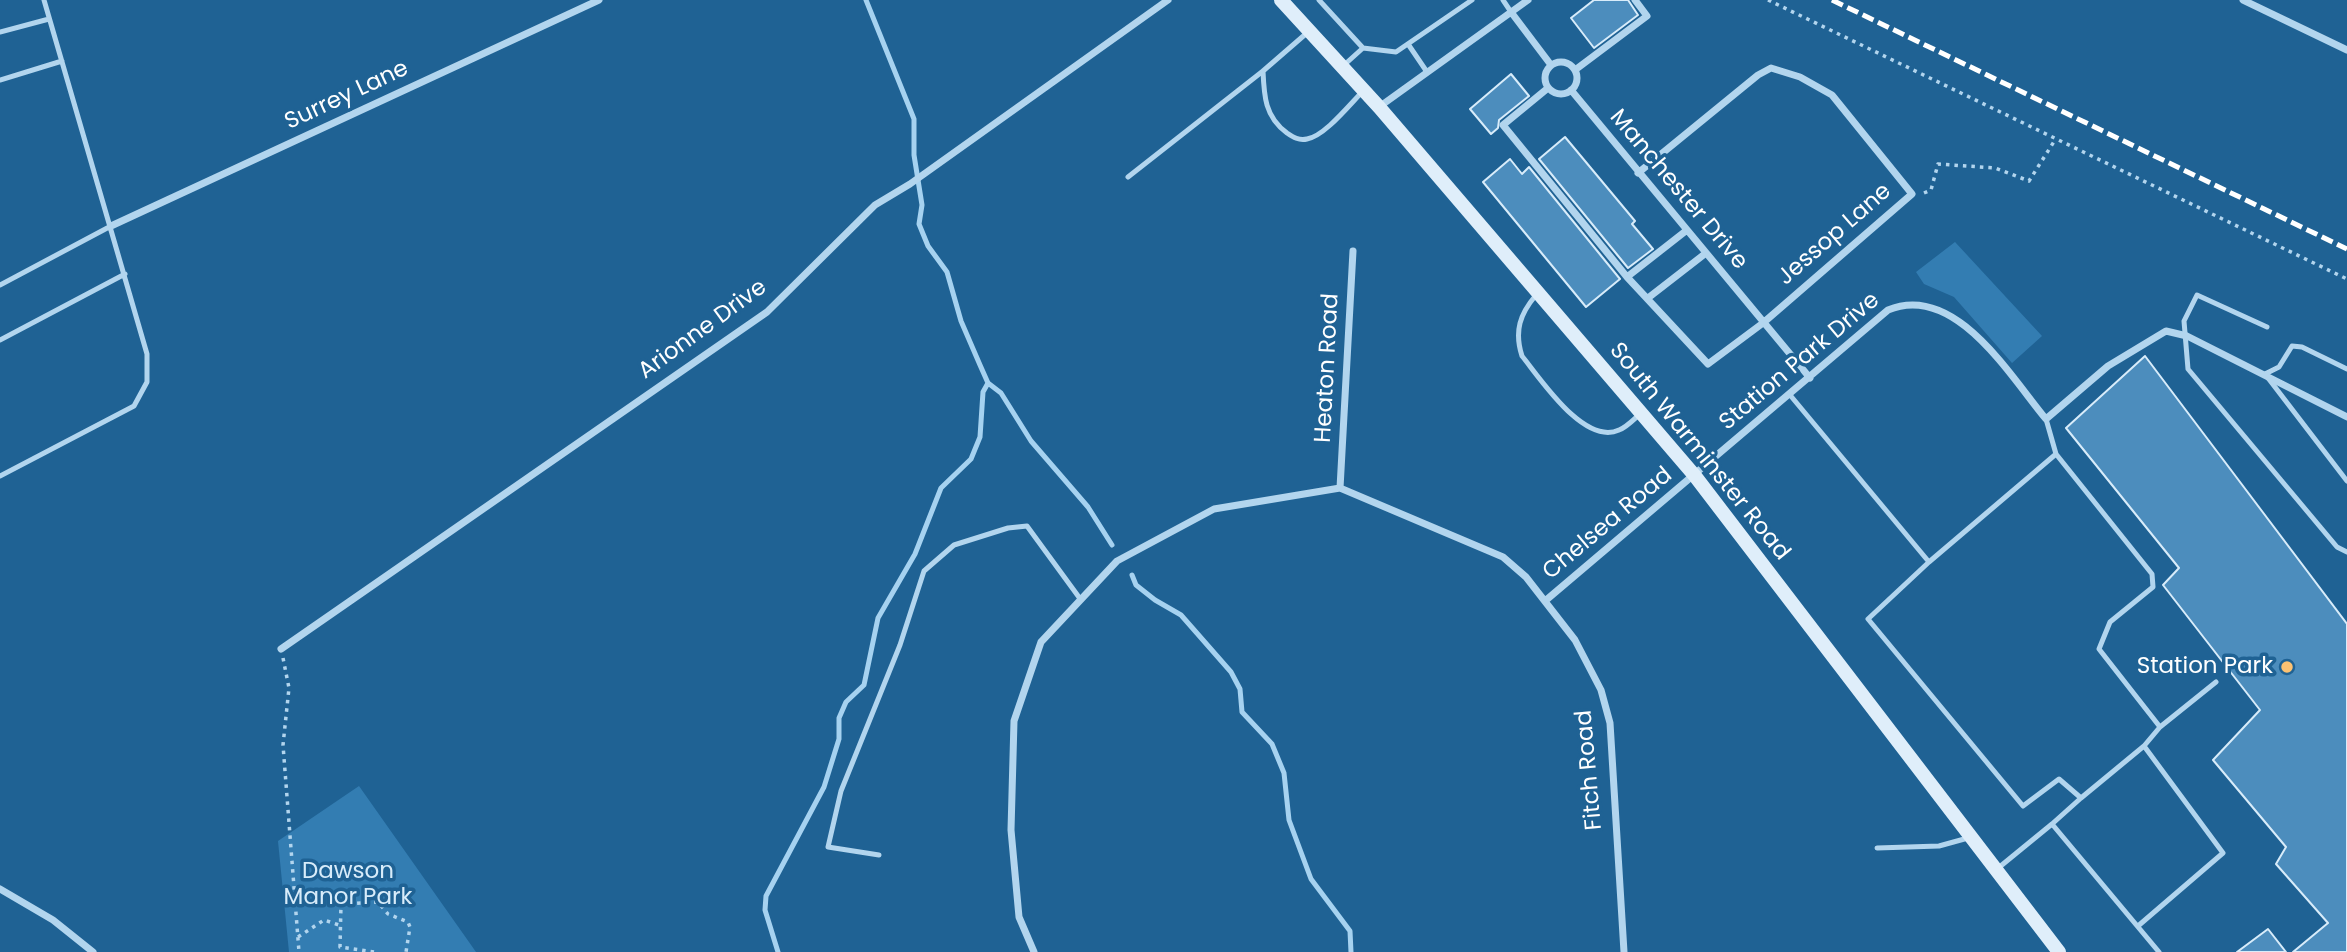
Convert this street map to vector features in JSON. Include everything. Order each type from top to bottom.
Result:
[{"type":"street","name":"Surrey Lane","points":[[111,226],[599,0]]},
{"type":"street","name":"Arionne Drive","points":[[281,649],[767,312],[875,205],[910,184],[1168,0]]},
{"type":"street","name":"South Warminster Road","points":[[1281,0],[1379,107],[1695,476],[2059,952]]},
{"type":"street","points":[[1379,107],[1528,0]]},
{"type":"street","points":[[1575,70],[1647,16],[1634,0]]},
{"type":"street","points":[[2243,0],[2347,50]]},
{"type":"street","points":[[1511,12],[1551,65]]},
{"type":"street","points":[[1567,63],[1575,70],[1577,81],[1571,90],[1562,94],[1548,88],[1545,74],[1551,65],[1567,63]]},
{"type":"street","name":"Jessop Lane","points":[[1637,173],[1758,75],[1771,68],[1800,77],[1832,95],[1912,194],[1763,323],[1709,364],[1648,298]]},
{"type":"street","points":[[1548,88],[1503,124],[1648,298],[1706,253]]},
{"type":"street","name":"Manchester Drive","points":[[1571,90],[1637,173],[1810,378]]},
{"type":"street","points":[[1627,276],[1687,230]]},
{"type":"street","name":"Heaton Road","points":[[1340,488],[1353,251]]},
{"type":"street","name":"Station Park Drive","points":[[1695,476],[1888,310],[1913,304],[1952,316],[1968,325],[2046,419]]},
{"type":"street","points":[[2046,419],[2108,366],[2166,331],[2187,336],[2347,416]]},
{"type":"street","name":"Chelsea Road","points":[[1545,601],[1695,476]]},
{"type":"street","points":[[1034,952],[1019,917],[1011,830],[1014,722],[1041,642],[1117,561],[1214,509],[1340,488]]},
{"type":"street","name":"Fitch Road","points":[[1340,488],[1503,557],[1526,576],[1575,640],[1601,690],[1610,723],[1624,952]]},
{"type":"street","points":[[0,889],[53,920],[93,952]]},
{"type":"lane","points":[[0,476],[134,406],[147,382],[147,354],[44,0]]},
{"type":"lane","points":[[1319,0],[1363,48],[1396,52],[1472,0]]},
{"type":"lane","points":[[1503,0],[1511,12]]},
{"type":"lane","points":[[0,32],[49,19]]},
{"type":"lane","points":[[1128,177],[1310,31]]},
{"type":"lane","points":[[1408,44],[1427,72]]},
{"type":"lane","points":[[1342,67],[1363,48]]},
{"type":"lane","points":[[0,80],[62,61]]},
{"type":"lane","points":[[1263,71],[1264,91],[1273,123],[1296,139],[1308,139],[1332,123],[1363,90]]},
{"type":"lane","points":[[0,285],[111,226]]},
{"type":"lane","points":[[0,341],[125,274]]},
{"type":"lane","points":[[1538,293],[1519,321],[1518,344],[1522,356],[1573,418],[1611,433],[1620,430],[1641,413]]},
{"type":"lane","points":[[2267,327],[2197,295],[2184,321],[2188,369],[2337,547],[2347,552]]},
{"type":"lane","points":[[2347,369],[2302,347],[2292,346],[2278,367],[2265,374],[2347,481]]},
{"type":"lane","points":[[1790,395],[1929,562]]},
{"type":"lane","points":[[2046,419],[2056,454],[2152,574],[2153,587],[2110,622],[2099,649],[2160,727]]},
{"type":"lane","points":[[2056,454],[1929,562],[1868,619],[2023,806],[2059,779],[2081,798]]},
{"type":"lane","points":[[879,855],[828,846],[841,791],[900,645],[924,571],[954,545],[1008,528],[1027,526],[1081,600]]},
{"type":"lane","points":[[1996,869],[2144,746],[2160,727],[2216,682]]},
{"type":"lane","points":[[2138,926],[2223,853],[2144,746]]},
{"type":"lane","points":[[2052,824],[2159,952]]},
{"type":"lane","points":[[1877,848],[1939,846],[1971,837]]},
{"type":"path","points":[[1768,0],[2347,279]]},
{"type":"path","points":[[1912,194],[1919,195],[1931,190],[1938,164],[1996,168],[2029,181],[2055,140]]},
{"type":"path","points":[[281,649],[289,688],[284,745],[299,952]]},
{"type":"path","points":[[374,952],[341,948],[341,904],[380,902],[388,914],[404,919],[409,924],[406,952]]},
{"type":"path","points":[[298,937],[324,920],[339,925]]},
{"type":"green space","points":[[1955,242],[2042,336],[2012,363],[1954,297],[1924,284],[1916,272]]},
{"type":"green space","name":"Dawson Manor Park","points":[[359,786],[476,952],[289,952],[278,841]]},
{"type":"building","points":[[1594,0],[1628,0],[1638,15],[1594,48],[1571,18]]},
{"type":"building","points":[[1511,74],[1529,96],[1499,120],[1498,128],[1491,134],[1470,109]]},
{"type":"building","points":[[1565,137],[1635,221],[1632,224],[1653,249],[1628,268],[1539,159]]},
{"type":"building","points":[[1510,159],[1522,174],[1529,167],[1620,279],[1586,307],[1483,182]]},
{"type":"building","name":"Station Park","points":[[2145,356],[2347,624],[2347,952],[2293,952],[2328,923],[2276,864],[2286,847],[2213,760],[2260,710],[2163,585],[2179,568],[2066,428]]},
{"type":"building","points":[[2268,929],[2286,952],[2237,952]]},
{"type":"waterway","points":[[866,0],[914,119],[914,155],[922,205],[919,224],[928,246],[947,272],[961,321],[988,383],[1001,393],[1031,441],[1088,507],[1112,545]]},
{"type":"waterway","points":[[778,952],[765,910],[766,896],[824,787],[839,739],[839,718],[846,702],[864,685],[878,618],[915,554],[941,488],[971,459],[980,437],[983,392],[988,383]]},
{"type":"waterway","points":[[1132,575],[1136,585],[1181,615],[1231,672],[1240,689],[1242,712],[1272,744],[1284,773],[1289,820],[1311,879],[1350,931],[1351,952]]},
{"type":"railway","points":[[1832,0],[2347,249]]},
{"type":"place","name":"Station Park","points":[[2287,667]]}]
